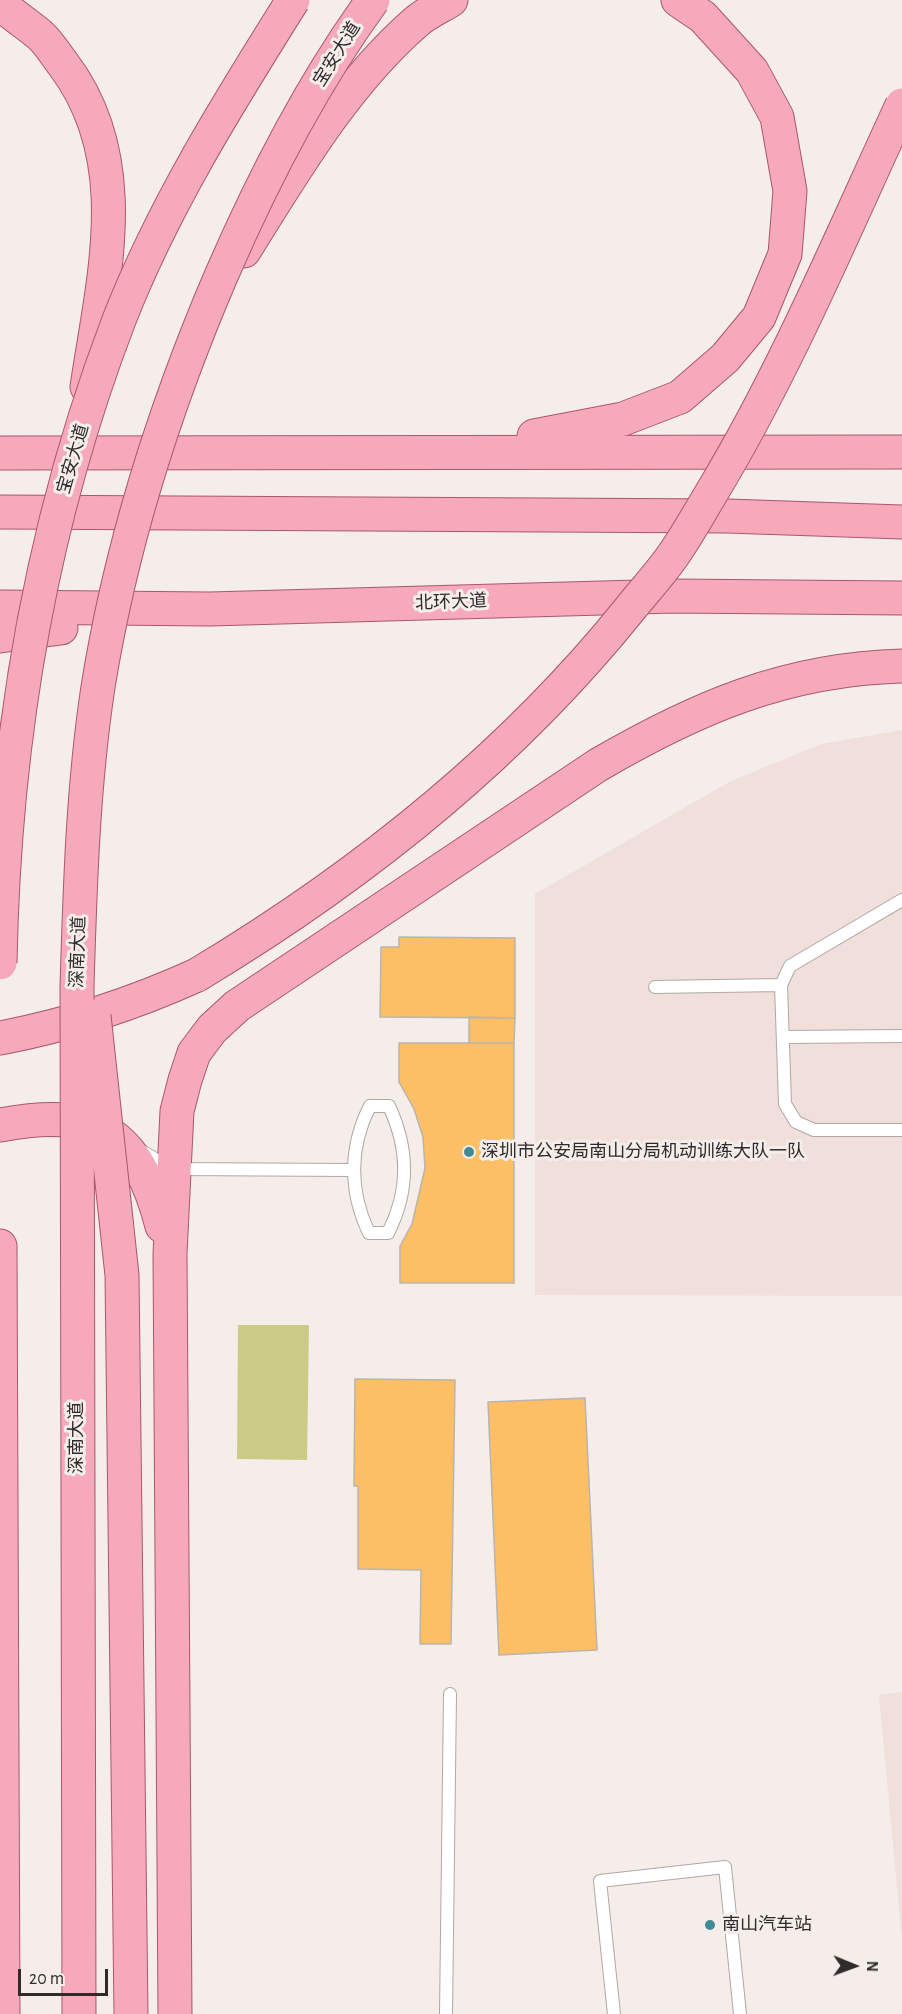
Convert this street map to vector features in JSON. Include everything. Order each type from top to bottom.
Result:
[{"type":"main road","name":"宝安大道","points":[[0,963],[1,886],[15,733],[32,625],[55,520],[81,430],[120,319],[169,212],[238,88],[293,0]]},
{"type":"main road","name":"宝安大道","points":[[81,862],[98,687],[118,582],[144,479],[185,361],[237,240],[289,130],[350,31],[373,0]]},
{"type":"main road","points":[[185,361],[243,253],[326,124],[370,68],[417,21],[451,0]]},
{"type":"main road","points":[[462,451],[622,419],[680,396],[725,358],[759,317],[785,254],[790,191],[777,117],[752,71],[703,17],[678,0]]},
{"type":"main road","points":[[0,4],[42,36],[78,83],[97,125],[109,183],[109,233],[81,430]]},
{"type":"main road","points":[[0,1038],[73,1023],[145,999],[197,975],[302,909],[391,845],[527,725],[614,628],[676,552],[735,454],[786,356],[902,105]]},
{"type":"main road","points":[[0,453],[902,452]]},
{"type":"main road","points":[[0,512],[716,516],[902,522]]},
{"type":"main road","name":"北环大道","points":[[0,607],[210,609],[673,596],[902,598]]},
{"type":"main road","points":[[0,636],[210,609]]},
{"type":"main road","points":[[175,2014],[170,1254],[172,1169],[177,1111],[194,1053],[212,1029],[267,984],[597,765],[652,734],[706,708],[756,689],[812,675],[865,667],[902,666]]},
{"type":"main road","points":[[0,789],[15,733]]},
{"type":"main road","points":[[81,862],[89,970],[122,1275],[131,2014]]},
{"type":"main road","name":"深南大道","points":[[79,2014],[76,1081],[81,862]]},
{"type":"main road","points":[[0,1125],[33,1122],[82,1123],[118,1139],[142,1168],[151,1188],[170,1254]]},
{"type":"main road","points":[[0,1246],[3,2014]]},
{"type":"lane","points":[[902,900],[790,966],[781,985],[785,1104],[796,1122],[814,1130],[902,1130]]},
{"type":"lane","points":[[655,987],[781,985]]},
{"type":"lane","points":[[783,1037],[902,1036]]},
{"type":"lane","points":[[370,1106],[389,1106],[404,1147],[405,1171],[404,1193],[388,1233],[369,1233],[360,1214],[353,1170],[360,1124],[370,1106]]},
{"type":"lane","points":[[118,1139],[172,1169],[353,1170]]},
{"type":"lane","points":[[446,2014],[450,1694]]},
{"type":"lane","points":[[614,2014],[600,1881],[725,1868],[740,2014]]},
{"type":"shaded area","points":[[902,730],[902,1296],[535,1295],[535,894],[729,782],[821,744]]},
{"type":"shaded area","points":[[238,1325],[309,1325],[307,1460],[237,1459]]},
{"type":"shaded area","points":[[902,1692],[902,1940],[879,1695]]},
{"type":"building","points":[[399,937],[515,938],[515,1018],[380,1017],[381,947],[399,947]]},
{"type":"building","points":[[469,1017],[515,1018],[514,1043],[469,1043]]},
{"type":"building","name":"深圳市公安局南山分局机动训练大队一队","points":[[399,1043],[514,1043],[514,1283],[400,1283],[400,1246],[412,1224],[425,1168],[423,1137],[414,1109],[399,1082]]},
{"type":"building","points":[[355,1379],[455,1380],[451,1644],[420,1644],[421,1570],[358,1569],[358,1486],[354,1486]]},
{"type":"building","points":[[585,1398],[597,1650],[499,1655],[488,1402]]},
{"type":"place","name":"深圳市公安局南山分局机动训练大队一队","points":[[469,1152]]},
{"type":"place","name":"南山汽车站","points":[[710,1925]]}]
